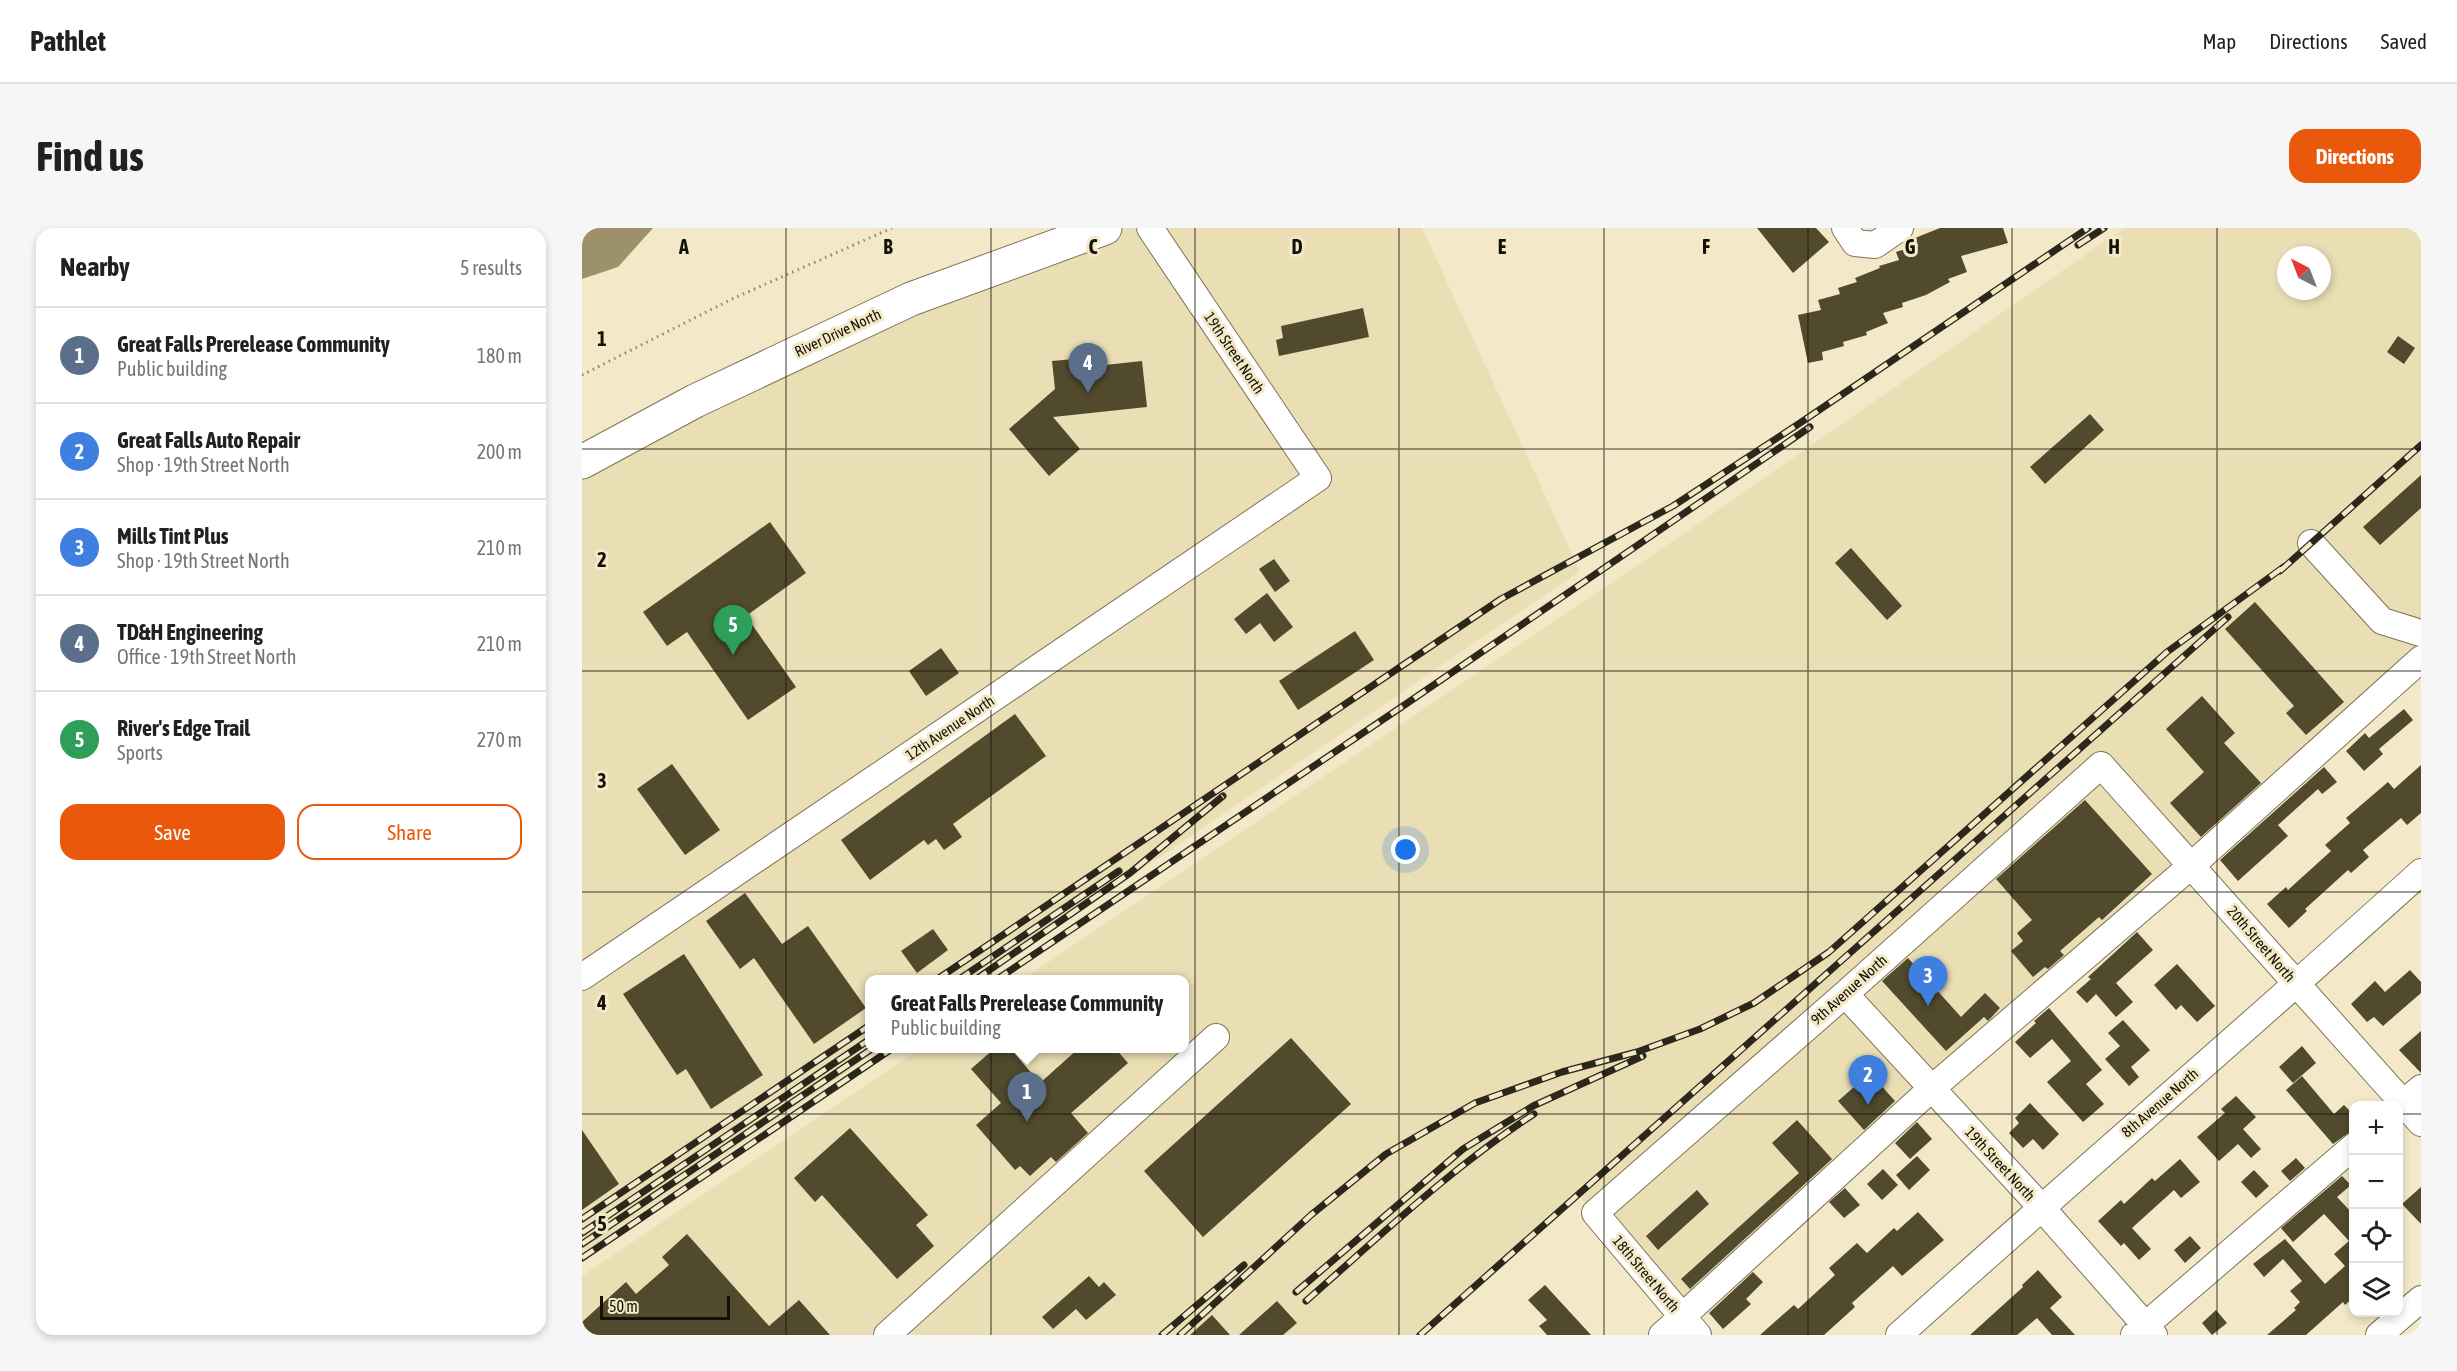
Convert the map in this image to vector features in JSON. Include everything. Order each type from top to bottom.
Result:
[{"type":"main road","name":"River Drive North","points":[[582,462],[695,401],[911,299],[1105,228]]},
{"type":"street","name":"19th Street North","points":[[1150,228],[1318,478]]},
{"type":"street","points":[[1845,228],[1855,243],[1875,245],[1900,228]]},
{"type":"street","name":"12th Avenue North","points":[[582,977],[1318,478]]},
{"type":"street","points":[[2311,543],[2382,621],[2421,633]]},
{"type":"street","points":[[1662,1335],[1690,1326],[1932,1089],[2192,865],[2421,659]]},
{"type":"street","name":"20th Street North","points":[[2101,765],[2296,985],[2408,1100],[2421,1123]]},
{"type":"street","name":"9th Avenue North","points":[[1595,1213],[2101,765]]},
{"type":"street","name":"8th Avenue North","points":[[1899,1335],[2421,872]]},
{"type":"street","name":"19th Street North","points":[[1845,994],[2041,1207],[2144,1332]]},
{"type":"street","points":[[886,1335],[1216,1037]]},
{"type":"street","points":[[2144,1332],[2349,1150]]},
{"type":"street","name":"18th Street North","points":[[1595,1213],[1690,1326]]},
{"type":"street","points":[[2379,1335],[2421,1299]]},
{"type":"path","points":[[582,375],[732,299],[892,228]]},
{"type":"shaded area","points":[[582,228],[653,228],[618,267],[582,279]]},
{"type":"shaded area","points":[[1106,228],[1422,228],[1580,571],[987,975],[865,975],[865,1053],[875,1053],[582,1253],[582,463]]},
{"type":"shaded area","points":[[2124,228],[2421,228],[2421,659],[1682,1317],[1578,1195],[1420,1335],[582,1335],[582,1276],[914,1053],[1189,1053],[1189,975],[1029,975],[1688,531]]},
{"type":"building","points":[[1757,228],[1816,228],[1829,242],[1793,273]]},
{"type":"building","points":[[1940,228],[2003,228],[2008,243],[1961,256],[1967,272],[1948,279],[1950,282],[1926,295],[1902,303],[1903,307],[1883,313],[1888,323],[1866,332],[1867,335],[1843,342],[1844,346],[1822,352],[1823,360],[1808,363],[1798,315],[1821,310],[1818,300],[1840,294],[1838,288],[1857,282],[1855,278],[1880,268],[1879,266],[1899,260],[1896,252],[1918,245],[1915,238]]},
{"type":"building","points":[[1363,308],[1369,337],[1279,356],[1276,340],[1283,338],[1281,326]]},
{"type":"building","points":[[2398,336],[2415,348],[2404,364],[2387,352]]},
{"type":"building","points":[[1085,358],[1086,367],[1142,361],[1147,407],[1053,417],[1080,449],[1049,476],[1009,429],[1055,389],[1052,361]]},
{"type":"building","points":[[2090,414],[2104,430],[2045,484],[2030,467]]},
{"type":"building","points":[[2421,475],[2421,508],[2380,545],[2363,527]]},
{"type":"building","points":[[770,522],[806,573],[746,616],[796,687],[748,720],[687,632],[667,646],[643,612]]},
{"type":"building","points":[[1851,548],[1902,606],[1887,620],[1835,563]]},
{"type":"building","points":[[1274,559],[1290,581],[1275,592],[1259,569]]},
{"type":"building","points":[[1267,593],[1293,627],[1274,642],[1260,623],[1246,634],[1234,619]]},
{"type":"building","points":[[2255,602],[2344,702],[2306,735],[2286,713],[2294,706],[2225,629]]},
{"type":"building","points":[[1355,631],[1374,660],[1298,710],[1279,681]]},
{"type":"building","points":[[941,648],[959,673],[926,696],[909,671]]},
{"type":"building","points":[[2202,696],[2235,733],[2224,743],[2261,783],[2201,837],[2170,803],[2204,772],[2166,729]]},
{"type":"building","points":[[2404,709],[2413,720],[2379,749],[2383,754],[2364,771],[2346,751],[2365,733],[2369,738]]},
{"type":"building","points":[[1015,714],[1046,756],[953,824],[962,837],[944,850],[936,839],[928,845],[924,840],[870,880],[841,840]]},
{"type":"building","points":[[672,764],[720,830],[685,855],[637,789]]},
{"type":"building","points":[[2421,765],[2421,813],[2407,825],[2401,818],[2363,850],[2369,857],[2351,873],[2348,870],[2305,909],[2307,911],[2289,928],[2267,904],[2286,887],[2288,890],[2331,851],[2325,845],[2350,823],[2346,818],[2388,782],[2394,789]]},
{"type":"building","points":[[2324,767],[2337,782],[2322,794],[2318,789],[2278,825],[2288,836],[2238,881],[2220,860]]},
{"type":"building","points":[[2085,800],[2152,874],[2102,920],[2099,917],[2060,951],[2064,955],[2048,969],[2045,967],[2033,977],[2011,951],[2023,941],[2017,933],[2032,920],[1996,879]]},
{"type":"building","points":[[745,893],[782,944],[808,926],[865,1009],[814,1044],[754,958],[740,969],[706,921]]},
{"type":"building","points":[[933,929],[948,950],[917,973],[901,951]]},
{"type":"building","points":[[2137,932],[2153,950],[2116,983],[2133,1002],[2116,1017],[2096,994],[2087,1003],[2076,992],[2091,979],[2088,977]]},
{"type":"building","points":[[684,954],[763,1075],[711,1109],[686,1069],[677,1075],[623,994]]},
{"type":"building","points":[[1908,958],[1961,1017],[1985,993],[2000,1008],[1988,1021],[1984,1017],[1946,1051],[1882,981]]},
{"type":"building","points":[[2177,964],[2215,1006],[2197,1022],[2181,1005],[2176,1010],[2154,985]]},
{"type":"building","points":[[2410,970],[2421,982],[2421,993],[2383,1026],[2374,1017],[2367,1022],[2351,1004],[2375,981],[2385,992]]},
{"type":"building","points":[[2049,1008],[2102,1070],[2086,1084],[2104,1104],[2083,1122],[2047,1082],[2071,1061],[2052,1039],[2030,1058],[2015,1042]]},
{"type":"building","points":[[2123,1020],[2150,1050],[2131,1067],[2139,1077],[2129,1086],[2105,1059],[2120,1046],[2108,1033]]},
{"type":"building","points":[[2421,1031],[2421,1073],[2399,1050]]},
{"type":"building","points":[[1291,1038],[1351,1104],[1203,1237],[1144,1171]]},
{"type":"building","points":[[2302,1046],[2316,1063],[2293,1083],[2279,1067]]},
{"type":"building","points":[[989,1053],[1014,1053],[1040,1083],[1073,1053],[1119,1053],[1128,1063],[1071,1113],[1088,1133],[1056,1162],[1051,1157],[1030,1176],[1020,1166],[1015,1170],[976,1125],[1001,1103],[971,1069]]},
{"type":"building","points":[[1870,1073],[1895,1101],[1864,1130],[1838,1101]]},
{"type":"building","points":[[2302,1076],[2334,1114],[2344,1105],[2349,1110],[2349,1133],[2333,1144],[2286,1090]]},
{"type":"building","points":[[2236,1096],[2256,1117],[2243,1129],[2261,1149],[2251,1158],[2238,1144],[2219,1161],[2197,1137],[2225,1113],[2221,1109]]},
{"type":"building","points":[[2030,1103],[2059,1134],[2043,1150],[2033,1139],[2023,1148],[2009,1133],[2019,1123],[2015,1118]]},
{"type":"building","points":[[1797,1120],[1832,1159],[1690,1289],[1681,1279],[1799,1173],[1772,1143]]},
{"type":"building","points":[[1917,1122],[1932,1139],[1910,1159],[1895,1143]]},
{"type":"building","points":[[850,1128],[928,1215],[916,1225],[934,1246],[897,1279],[822,1195],[815,1202],[794,1178]]},
{"type":"building","points":[[582,1130],[619,1184],[582,1210]]},
{"type":"building","points":[[1917,1156],[1930,1170],[1909,1190],[1896,1175]]},
{"type":"building","points":[[2296,1158],[2305,1168],[2290,1181],[2281,1171]]},
{"type":"building","points":[[2180,1159],[2200,1182],[2181,1198],[2174,1190],[2132,1228],[2151,1249],[2139,1260],[2124,1243],[2121,1246],[2098,1221],[2121,1200],[2124,1204],[2152,1178],[2155,1181]]},
{"type":"building","points":[[1883,1169],[1898,1185],[1882,1200],[1867,1184]]},
{"type":"building","points":[[2254,1170],[2269,1186],[2256,1198],[2241,1182]]},
{"type":"building","points":[[2342,1176],[2349,1183],[2349,1187],[2337,1197],[2349,1210],[2349,1241],[2324,1214],[2293,1242],[2281,1228]]},
{"type":"building","points":[[2421,1187],[2421,1224],[2403,1205]]},
{"type":"building","points":[[1845,1188],[1860,1205],[1844,1218],[1829,1202]]},
{"type":"building","points":[[1697,1190],[1709,1204],[1658,1250],[1646,1236]]},
{"type":"building","points":[[1918,1212],[1944,1240],[1902,1276],[1893,1266],[1852,1303],[1855,1307],[1824,1335],[1760,1335],[1794,1305],[1798,1309],[1835,1275],[1829,1268],[1857,1243],[1867,1253],[1894,1228],[1897,1231]]},
{"type":"building","points":[[687,1234],[769,1326],[799,1300],[830,1335],[582,1335],[582,1322],[626,1282],[636,1294],[669,1265],[662,1257]]},
{"type":"building","points":[[2190,1236],[2201,1248],[2185,1263],[2174,1250]]},
{"type":"building","points":[[2285,1239],[2325,1284],[2345,1266],[2334,1254],[2349,1241],[2349,1301],[2345,1305],[2343,1302],[2306,1335],[2267,1335],[2296,1310],[2294,1308],[2300,1302],[2290,1291],[2302,1281],[2283,1259],[2264,1277],[2253,1264]]},
{"type":"building","points":[[2038,1270],[2062,1297],[2050,1308],[2075,1335],[2052,1335],[2037,1318],[2017,1335],[1970,1335],[2023,1287],[2022,1285]]},
{"type":"building","points":[[1753,1272],[1763,1282],[1746,1299],[1751,1304],[1723,1329],[1709,1313]]},
{"type":"building","points":[[1089,1276],[1099,1287],[1104,1282],[1116,1295],[1086,1320],[1076,1309],[1053,1329],[1042,1317]]},
{"type":"building","points":[[1545,1285],[1591,1335],[1547,1335],[1539,1326],[1547,1320],[1528,1300]]},
{"type":"building","points":[[1277,1301],[1297,1323],[1283,1335],[1239,1335]]},
{"type":"building","points":[[2216,1310],[2227,1323],[2212,1335],[2202,1323]]},
{"type":"building","points":[[1212,1315],[1230,1335],[1190,1335]]},
{"type":"railway","points":[[943,975],[1501,599],[1673,506],[2088,228]]},
{"type":"railway","points":[[2078,245],[2104,228]]},
{"type":"railway","points":[[1003,975],[1403,706],[1810,427]]},
{"type":"railway","points":[[2280,571],[2421,445]]},
{"type":"railway","points":[[1180,1335],[1311,1215],[1386,1154],[1475,1103],[1562,1072],[1637,1052],[1700,1029],[1754,1003],[1829,952],[2167,652],[2285,566]]},
{"type":"railway","points":[[1420,1335],[2228,617]]},
{"type":"railway","points":[[982,975],[1130,873],[1223,796]]},
{"type":"railway","points":[[965,975],[1119,871]]},
{"type":"railway","points":[[582,1219],[865,1028]]},
{"type":"railway","points":[[582,1233],[865,1042]]},
{"type":"railway","points":[[582,1244],[866,1053]]},
{"type":"railway","points":[[582,1258],[886,1053]]},
{"type":"railway","points":[[1296,1292],[1463,1149],[1533,1106],[1643,1056]]},
{"type":"railway","points":[[1306,1301],[1445,1180],[1534,1114]]},
{"type":"railway","points":[[1162,1335],[1244,1265]]},
{"type":"place","name":"TD&H Engineering","points":[[1088,393]]},
{"type":"place","name":"River's Edge Trail","points":[[733,655]]},
{"type":"place","name":"Mills Tint Plus","points":[[1928,1006]]},
{"type":"place","name":"Great Falls Auto Repair","points":[[1868,1105]]},
{"type":"place","name":"Great Falls Prerelease Community","points":[[1027,1122]]}]
